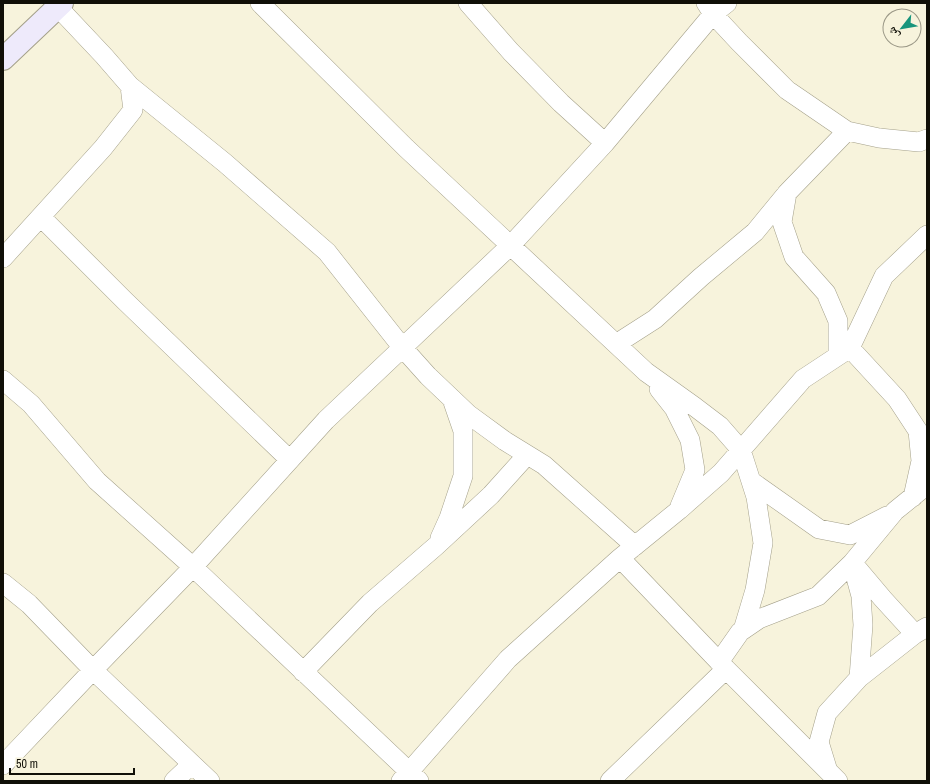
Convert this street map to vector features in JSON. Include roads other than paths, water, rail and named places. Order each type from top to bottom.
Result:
[{"type":"street","points":[[260,3],[406,148],[646,372],[720,426],[741,450],[756,497],[763,542],[755,590],[743,630]]},
{"type":"street","points":[[468,3],[522,64],[561,103],[605,143]]},
{"type":"street","points":[[3,59],[58,4],[130,86],[226,163],[327,252],[402,347],[452,399],[468,414],[504,441],[544,465],[635,546]]},
{"type":"street","points":[[3,765],[193,568],[326,420],[511,245],[605,143],[715,7],[739,42],[787,90],[847,131],[879,138],[919,142],[927,138]]},
{"type":"street","points":[[3,258],[103,148],[133,110],[130,86]]},
{"type":"street","points":[[616,344],[655,319],[701,277],[755,232],[787,193],[847,131]]},
{"type":"street","points":[[610,781],[723,666],[740,632],[759,618],[818,596],[852,563],[896,511],[920,491],[921,461],[918,431],[897,398],[844,352],[838,321],[826,293],[794,258],[782,222],[787,193]]},
{"type":"street","points":[[41,217],[124,300],[290,460]]},
{"type":"street","points":[[3,380],[31,404],[96,481],[193,568],[304,672],[410,778],[508,659],[620,558],[679,510],[721,473],[803,379],[844,352],[884,276],[927,235]]},
{"type":"street","points":[[646,372],[674,408],[690,440],[695,470],[679,510]]},
{"type":"street","points":[[436,546],[449,518],[463,476],[463,431],[452,399]]},
{"type":"street","points":[[304,672],[370,603],[436,546],[491,495],[527,455]]},
{"type":"street","points":[[751,481],[819,529],[850,535],[896,511]]},
{"type":"street","points":[[620,558],[829,778]]},
{"type":"street","points":[[829,778],[819,742],[827,713],[858,678],[921,630],[883,599],[852,563]]},
{"type":"street","points":[[852,563],[861,596],[863,625],[858,678]]},
{"type":"street","points":[[3,583],[29,604],[93,670],[210,781]]},
{"type":"street","points":[[174,781],[192,764]]}]
